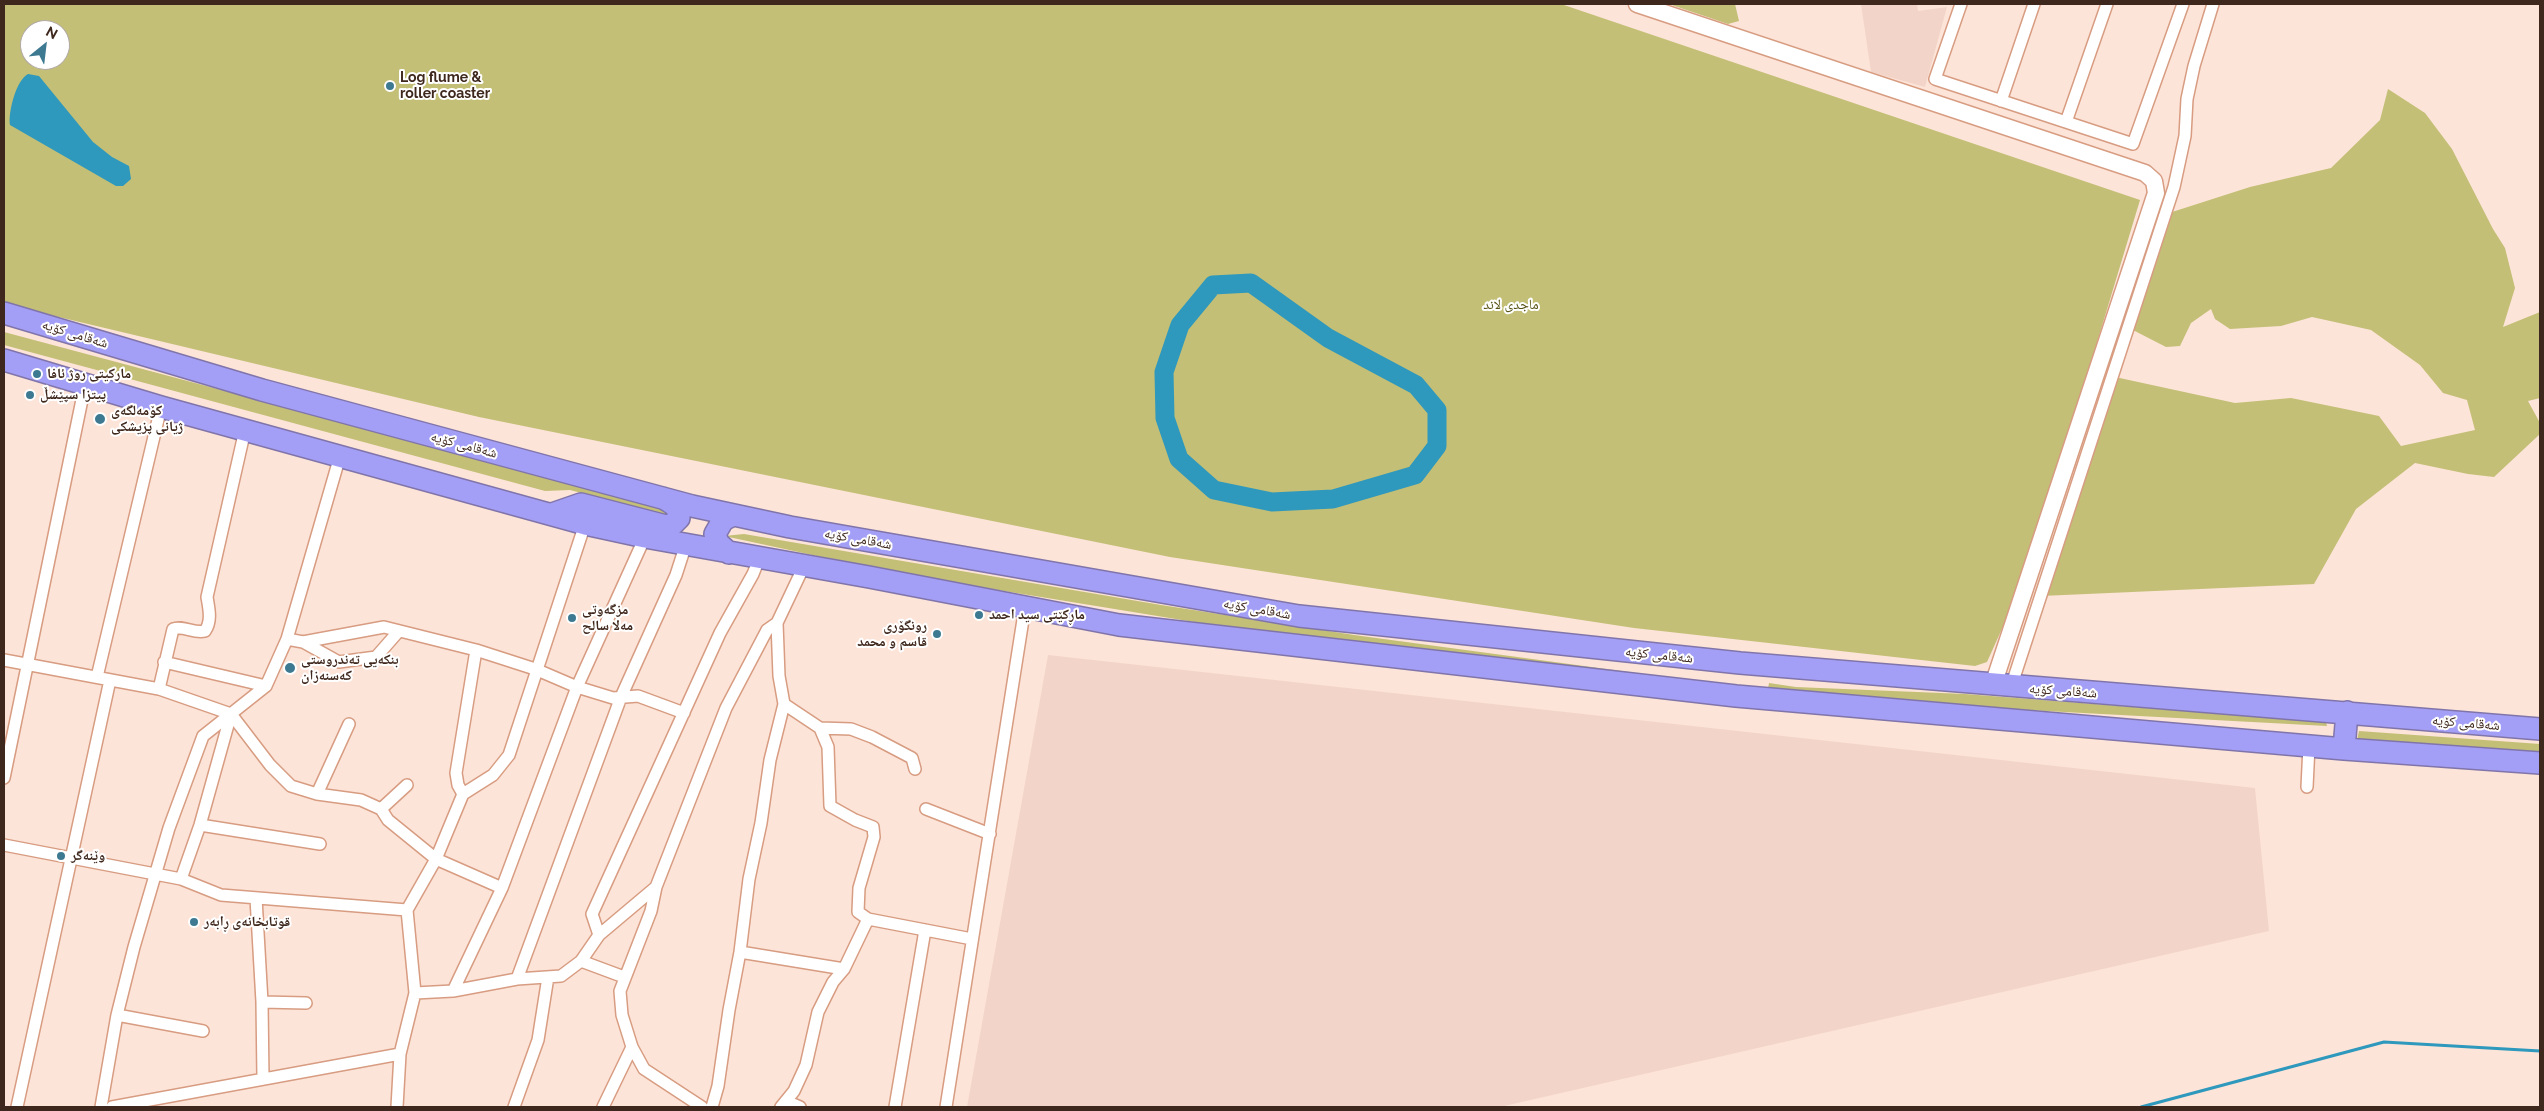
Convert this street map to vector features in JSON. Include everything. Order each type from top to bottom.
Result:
[{"type":"highway","name":"شەقامی کۆیە","points":[[4,313],[262,390],[733,515],[800,529],[1299,616],[1740,663],[2540,729]]},
{"type":"highway","points":[[4,363],[585,524],[759,559],[1119,625],[1736,696],[2344,750],[2540,763]]},
{"type":"highway","points":[[552,514],[581,504],[666,526],[673,524],[679,518],[679,511],[677,507],[661,497]]},
{"type":"highway","points":[[729,553],[718,543],[715,534],[723,520],[733,515]]},
{"type":"highway","points":[[1736,696],[1740,663]]},
{"type":"highway","points":[[2344,750],[2348,712]]},
{"type":"street","points":[[1637,4],[2145,173],[2154,181],[2156,193],[2002,686]]},
{"type":"street","points":[[1961,4],[1935,79],[2133,144],[2183,4]]},
{"type":"street","points":[[2001,101],[2034,4]]},
{"type":"street","points":[[2066,122],[2107,4]]},
{"type":"street","points":[[2002,686],[2174,187],[2185,136],[2187,99],[2194,66],[2214,4]]},
{"type":"street","points":[[4,778],[86,385]]},
{"type":"street","points":[[97,677],[161,407]]},
{"type":"street","points":[[159,689],[164,662],[175,628],[199,632],[205,631],[208,626],[210,612],[207,597],[245,430]]},
{"type":"street","points":[[101,1107],[114,1045],[117,1015],[134,947],[169,828],[203,736],[266,686],[287,639],[340,456]]},
{"type":"street","points":[[397,1107],[400,1054],[415,993],[407,910],[436,859],[463,794],[493,775],[509,755],[535,669],[585,524]]},
{"type":"street","points":[[453,991],[502,888],[576,687],[645,537]]},
{"type":"street","points":[[516,979],[622,697],[676,575],[686,544]]},
{"type":"street","points":[[599,935],[592,914],[720,633],[753,574],[759,559]]},
{"type":"street","points":[[712,1107],[718,1086],[770,760],[784,704],[779,676],[777,623],[804,566]]},
{"type":"street","points":[[946,1107],[1025,607]]},
{"type":"street","points":[[702,1107],[644,1069],[632,1047],[622,1016],[620,991],[651,911],[656,887],[726,708],[767,630],[777,623]]},
{"type":"street","points":[[303,642],[384,628],[476,650],[535,669],[576,687],[613,698],[638,696],[684,713]]},
{"type":"street","points":[[287,639],[303,642],[339,662],[376,657],[398,632]]},
{"type":"street","points":[[463,794],[458,785],[456,773],[476,650]]},
{"type":"street","points":[[4,660],[27,666],[159,689],[231,714],[282,778],[298,789],[361,800],[380,809],[388,820],[436,859],[502,888]]},
{"type":"street","points":[[164,662],[266,686]]},
{"type":"street","points":[[18,1107],[110,680]]},
{"type":"street","points":[[784,704],[820,728],[851,729],[872,736],[912,758],[915,769]]},
{"type":"street","points":[[181,879],[200,825],[231,714]]},
{"type":"street","points":[[318,794],[349,724]]},
{"type":"street","points":[[820,728],[828,747],[830,806],[855,820],[873,827],[874,837],[859,888],[858,912],[868,919],[972,939]]},
{"type":"street","points":[[2307,787],[2309,746]]},
{"type":"street","points":[[380,809],[407,785]]},
{"type":"street","points":[[926,810],[990,834]]},
{"type":"street","points":[[200,825],[320,844]]},
{"type":"street","points":[[4,845],[70,860],[181,879],[221,895],[407,910]]},
{"type":"street","points":[[415,993],[453,991],[516,979],[561,976],[581,961],[599,935],[656,887]]},
{"type":"street","points":[[256,898],[262,1002],[263,1079]]},
{"type":"street","points":[[800,1107],[783,1104],[806,1065],[818,1012],[833,982],[844,969],[868,919]]},
{"type":"street","points":[[895,1107],[925,930]]},
{"type":"street","points":[[740,952],[844,969]]},
{"type":"street","points":[[581,961],[624,977]]},
{"type":"street","points":[[514,1107],[538,1040],[548,977]]},
{"type":"street","points":[[262,1002],[306,1003]]},
{"type":"street","points":[[117,1015],[203,1031]]},
{"type":"street","points":[[603,1107],[632,1047]]},
{"type":"street","points":[[112,1107],[400,1054]]},
{"type":"shaded area","points":[[1861,4],[1917,4],[1918,11],[1947,7],[1925,87],[1871,72]]},
{"type":"shaded area","points":[[1048,655],[2255,788],[2269,931],[1500,1107],[967,1107]]},
{"type":"green space","name":"ماجدی لاند","points":[[4,4],[1561,4],[2140,200],[2028,571],[1987,662],[1975,666],[1634,628],[1170,557],[479,417],[4,304]]},
{"type":"green space","points":[[1669,4],[1735,4],[1739,21],[1728,24]]},
{"type":"green space","points":[[2388,89],[2425,113],[2452,149],[2493,229],[2505,248],[2515,288],[2503,327],[2540,312],[2540,398],[2528,401],[2540,423],[2540,434],[2494,477],[2468,474],[2415,463],[2356,509],[2314,584],[2041,596],[2115,377],[2235,403],[2291,398],[2379,416],[2401,446],[2475,430],[2467,400],[2443,393],[2420,365],[2371,330],[2312,317],[2281,326],[2230,329],[2215,319],[2211,309],[2191,323],[2180,346],[2166,347],[2129,328],[2169,213],[2250,187],[2331,168],[2380,120]]},
{"type":"green space","points":[[4,332],[667,509],[667,515],[570,490],[545,491],[4,345]]},
{"type":"green space","points":[[744,534],[1161,605],[1354,635],[1703,682],[1231,628],[906,575],[724,536]]},
{"type":"green space","points":[[1769,683],[1796,687],[1965,694],[2326,722],[2327,726],[1933,705],[1768,689]]},
{"type":"green space","points":[[2359,731],[2540,744],[2540,755],[2356,745]]},
{"type":"water","points":[[28,74],[39,76],[93,142],[112,157],[129,166],[131,179],[123,186],[116,186],[10,125],[10,113],[14,97],[20,83]]},
{"type":"waterway","points":[[1251,283],[1328,338],[1416,385],[1437,410],[1437,446],[1415,475],[1333,499],[1272,502],[1214,490],[1179,459],[1165,418],[1164,372],[1180,325],[1213,285],[1251,283]]},
{"type":"waterway","points":[[2141,1107],[2384,1042],[2540,1051]]},
{"type":"place","name":"Log flume & roller coaster","points":[[390,86]]},
{"type":"place","name":"ماركيتى روژ ئافا","points":[[37,374]]},
{"type":"place","name":"پیتزا سپێشڵ","points":[[30,395]]},
{"type":"place","name":"کۆمەلگەی ژیانی پزیشکی","points":[[100,419]]},
{"type":"place","name":"ماڕکێتی سید احمد","points":[[979,615]]},
{"type":"place","name":"مزگەوتی مەلا سالح","points":[[572,618]]},
{"type":"place","name":"رونگۆری قاسم و محمد","points":[[937,634]]},
{"type":"place","name":"بنکەیی تەندروستی کەسنەزان","points":[[290,668]]},
{"type":"place","name":"وێنەگر","points":[[61,856]]},
{"type":"place","name":"قوتابخانەی ڕابەر","points":[[194,922]]}]
